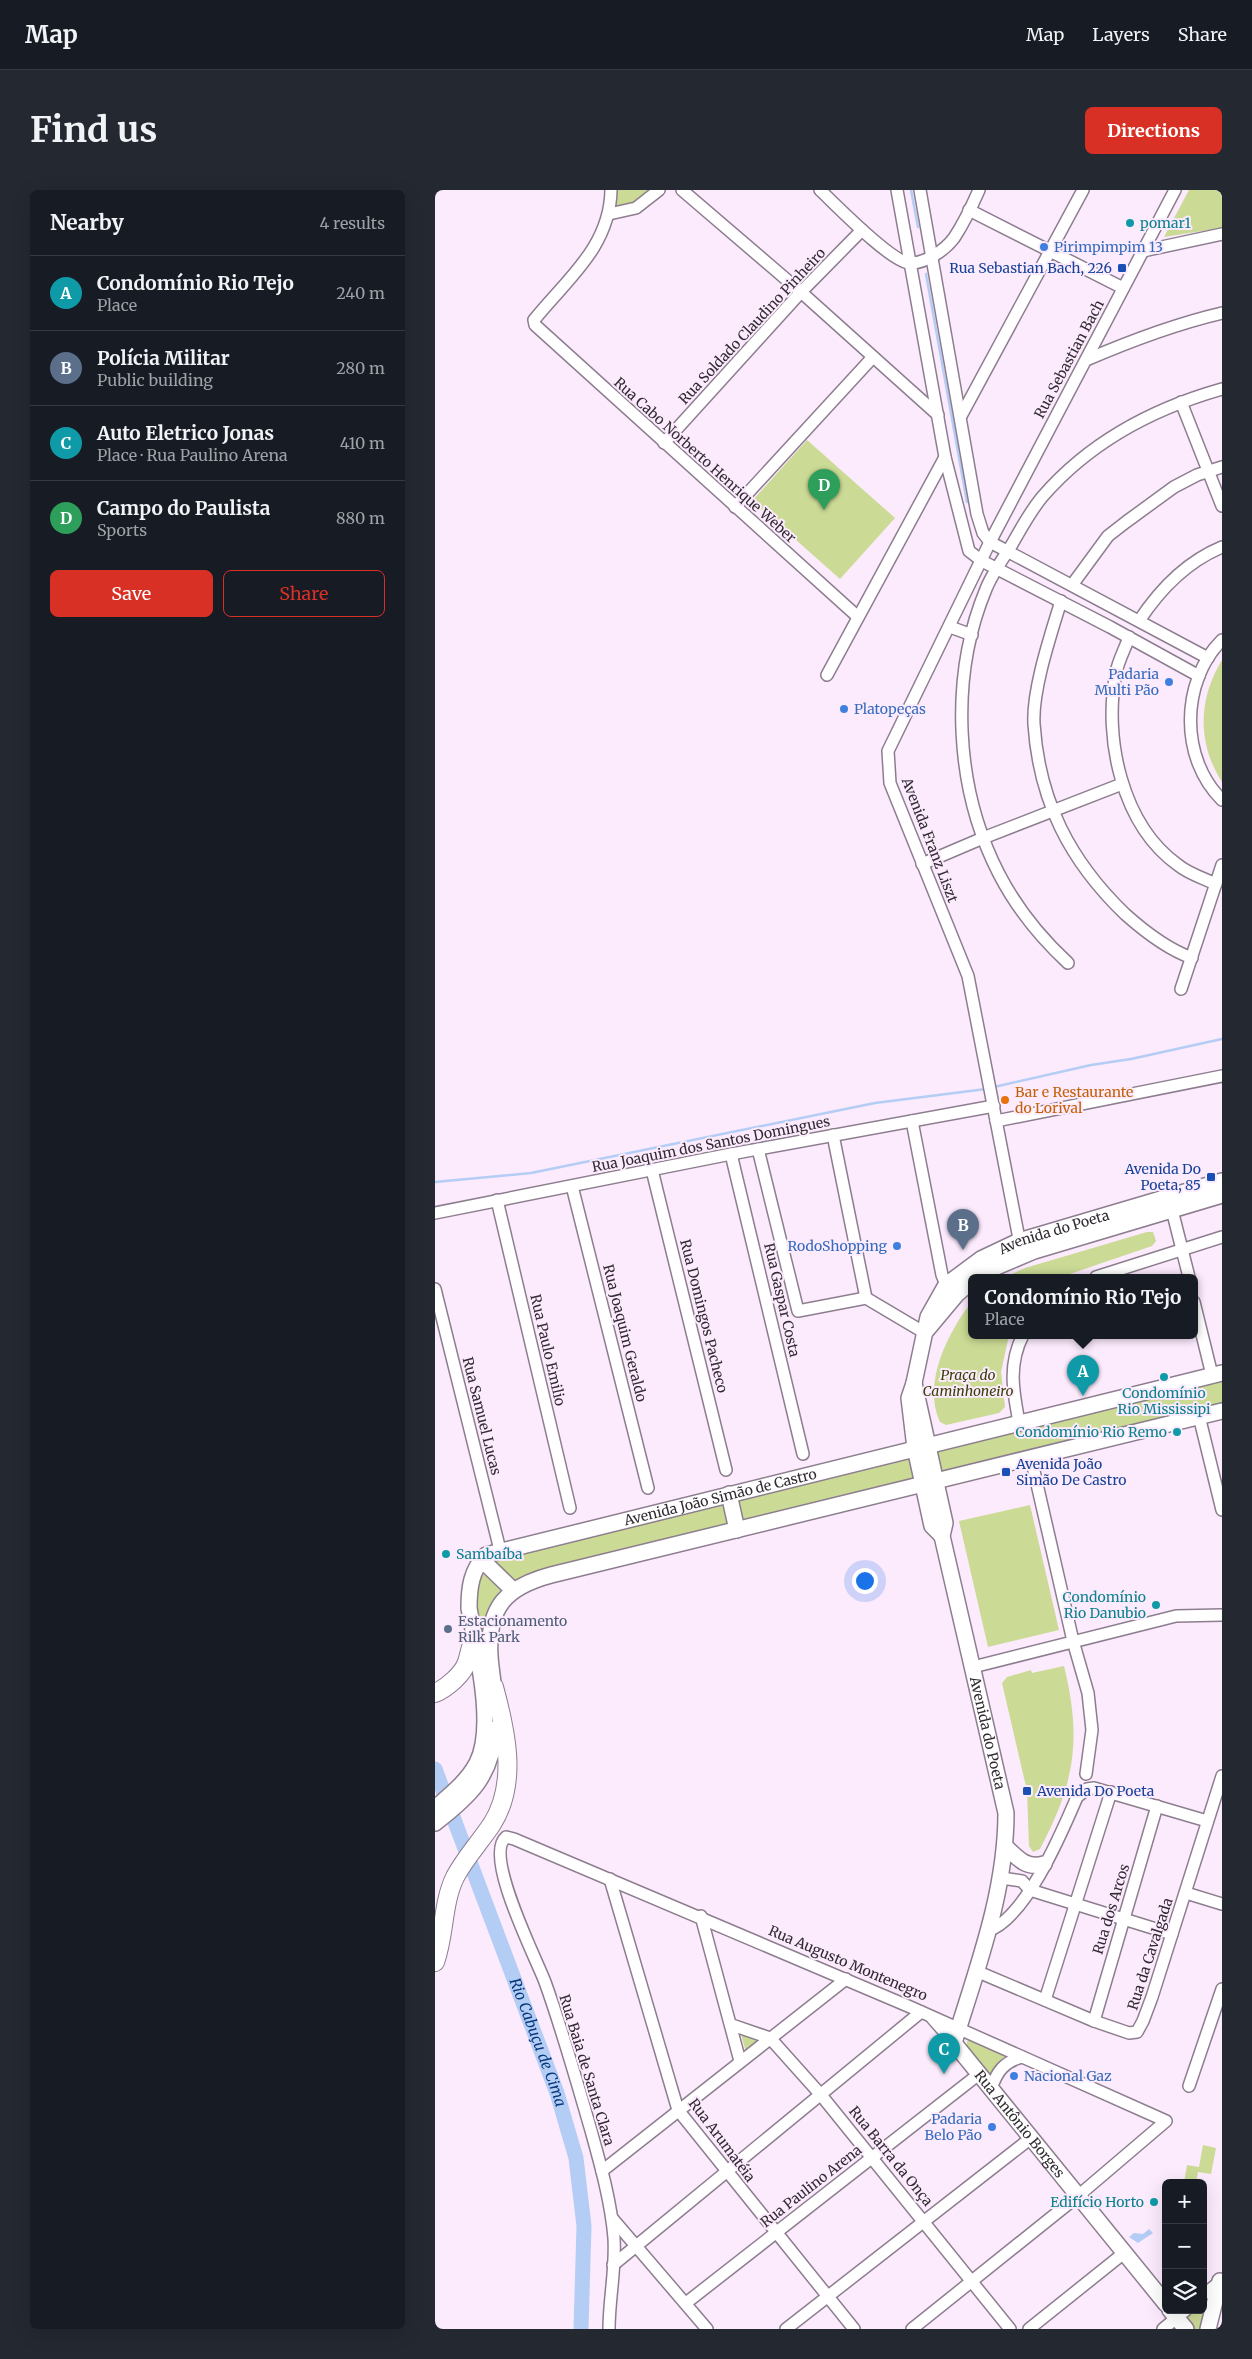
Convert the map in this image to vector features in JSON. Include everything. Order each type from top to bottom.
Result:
[{"type":"highway","points":[[435,1693],[461,1673],[467,1664],[470,1646],[475,1638]]},
{"type":"highway","points":[[435,1962],[449,1894],[455,1877],[501,1806],[506,1779],[505,1736],[494,1687]]},
{"type":"main road","name":"Avenida do Poeta","points":[[982,1274],[1021,1248],[1222,1181]]},
{"type":"main road","name":"Avenida do Poeta","points":[[954,2043],[1001,1878],[1006,1847],[1006,1813],[942,1536],[932,1526],[914,1383],[919,1352],[925,1332],[952,1289],[981,1259],[1172,1210],[1222,1195]]},
{"type":"main road","name":"Avenida do Poeta","points":[[952,1289],[968,1283]]},
{"type":"main road","name":"Avenida João Simão de Castro","points":[[482,1560],[486,1555],[500,1550],[1217,1374]]},
{"type":"main road","points":[[435,1818],[459,1796],[479,1782],[491,1757],[495,1726],[494,1687],[490,1658],[492,1628],[495,1614],[513,1590],[541,1578],[1222,1411]]},
{"type":"main road","points":[[729,1494],[737,1530]]},
{"type":"main road","points":[[459,1796],[484,1744],[485,1717],[469,1591],[471,1579],[482,1560],[513,1590]]},
{"type":"main road","points":[[1006,1847],[1022,1862],[1036,1866],[1045,1864]]},
{"type":"main road","name":"Rua Antônio Borges","points":[[954,2043],[1162,2299]]},
{"type":"main road","points":[[1208,2329],[1221,2280]]},
{"type":"street","points":[[611,190],[609,214],[636,208],[659,190]]},
{"type":"street","points":[[682,190],[801,292],[938,415]]},
{"type":"street","points":[[820,190],[862,230],[897,258],[910,263],[932,256],[943,249],[954,237],[979,190]]},
{"type":"street","points":[[897,190],[945,457],[969,551],[983,561],[1129,637],[1199,676]]},
{"type":"street","points":[[920,190],[977,514],[983,533],[990,542],[1208,658]]},
{"type":"street","points":[[961,416],[1083,190]]},
{"type":"street","name":"Rua Sebastian Bach","points":[[990,542],[1175,190]]},
{"type":"street","points":[[969,210],[1123,288]]},
{"type":"street","name":"Rua Cabo Norberto Henrique Weber","points":[[609,214],[603,233],[595,248],[534,322],[537,328],[858,617]]},
{"type":"street","name":"Rua Soldado Claudino Pinheiro","points":[[664,443],[801,292],[862,230]]},
{"type":"street","points":[[1143,251],[1222,234]]},
{"type":"street","points":[[1086,360],[1138,339],[1196,319],[1222,314]]},
{"type":"street","points":[[735,507],[873,357]]},
{"type":"street","points":[[1068,963],[1046,942],[1016,902],[999,875],[983,838],[970,793],[961,733],[967,654],[972,635],[985,590],[1042,496],[1066,472],[1112,438],[1157,412],[1222,389]]},
{"type":"street","points":[[1181,402],[1222,506]]},
{"type":"street","points":[[827,675],[945,457]]},
{"type":"street","points":[[1072,585],[1108,536],[1168,491],[1209,470],[1222,467]]},
{"type":"street","name":"Avenida Franz Liszt","points":[[990,542],[983,561],[888,751],[890,783],[968,976],[1021,1248]]},
{"type":"street","points":[[1139,621],[1151,602],[1175,576],[1193,563],[1222,547]]},
{"type":"street","points":[[1061,601],[1040,677],[1034,722],[1038,752],[1053,812],[1083,868],[1103,892],[1147,932],[1192,958]]},
{"type":"street","points":[[950,627],[972,635]]},
{"type":"street","points":[[1129,637],[1116,671],[1111,714],[1115,753],[1122,784],[1141,824],[1160,848],[1177,865],[1216,884]]},
{"type":"street","points":[[1222,640],[1208,658],[1199,676],[1192,701],[1191,735],[1198,766],[1222,800]]},
{"type":"street","points":[[922,864],[1122,784]]},
{"type":"street","points":[[1181,989],[1222,865]]},
{"type":"street","points":[[996,1121],[1222,1076]]},
{"type":"street","name":"Rua Joaquim dos Santos Domingues","points":[[435,1213],[993,1104]]},
{"type":"street","points":[[912,1121],[942,1275],[952,1289]]},
{"type":"street","points":[[833,1136],[865,1298]]},
{"type":"street","points":[[758,1149],[798,1311],[865,1298],[925,1332]]},
{"type":"street","name":"Rua Gaspar Costa","points":[[731,1154],[803,1454]]},
{"type":"street","name":"Rua Domingos Pacheco","points":[[652,1170],[726,1470]]},
{"type":"street","name":"Rua Joaquim Geraldo","points":[[572,1186],[648,1488]]},
{"type":"street","name":"Rua Paulo Emilio","points":[[497,1200],[571,1508]]},
{"type":"street","points":[[1172,1210],[1188,1274]]},
{"type":"street","points":[[1106,1274],[1222,1237]]},
{"type":"street","name":"Rua Samuel Lucas","points":[[435,1289],[500,1550]]},
{"type":"street","points":[[1198,1315],[1217,1374]]},
{"type":"street","points":[[1019,1422],[1012,1386],[1017,1346],[1021,1339]]},
{"type":"street","points":[[1199,1416],[1222,1510]]},
{"type":"street","points":[[1031,1458],[1090,1709],[1092,1730],[1086,1774]]},
{"type":"street","points":[[973,1667],[1176,1616],[1222,1615]]},
{"type":"street","name":"Rua da Cavalgada","points":[[976,1971],[1129,2033],[1133,2033],[1140,2028],[1222,1776]]},
{"type":"street","points":[[987,1931],[1004,1924],[1030,1890],[1057,1843],[1077,1797],[1087,1789],[1111,1792],[1207,1822]]},
{"type":"street","points":[[1045,2000],[1111,1792]]},
{"type":"street","name":"Rua dos Arcos","points":[[1094,2020],[1157,1806]]},
{"type":"street","name":"Rua Baia de Santa Clara","points":[[515,1839],[506,1837],[500,1846],[499,1861],[503,1877],[545,1984],[577,2082],[602,2171],[612,2218],[613,2266],[609,2329]]},
{"type":"street","name":"Rua Augusto Montenegro","points":[[515,1839],[701,1916],[926,2013],[1166,2121],[1078,2196]]},
{"type":"street","points":[[1001,1878],[1022,1881],[1030,1890],[1172,1934]]},
{"type":"street","name":"Rua Arumatéia","points":[[611,1880],[678,2110],[854,2329]]},
{"type":"street","points":[[1185,1893],[1222,1904]]},
{"type":"street","points":[[701,1916],[732,2025],[740,2061]]},
{"type":"street","points":[[602,2171],[846,1979]]},
{"type":"street","points":[[1189,2086],[1216,2026],[1222,1989]]},
{"type":"street","points":[[613,2266],[635,2245],[926,2013]]},
{"type":"street","name":"Rua Antônio Borges","points":[[926,2013],[954,2043]]},
{"type":"street","name":"Rua Barra da Onça","points":[[732,2025],[770,2038],[821,2095],[925,2221],[971,2282],[1010,2329]]},
{"type":"street","points":[[991,2089],[1003,2065],[1022,2057]]},
{"type":"street","name":"Rua Paulino Arena","points":[[686,2303],[979,2074]]},
{"type":"street","points":[[786,2329],[1031,2138]]},
{"type":"street","points":[[912,2329],[1078,2196]]},
{"type":"street","points":[[612,2218],[707,2329]]},
{"type":"street","points":[[1029,2329],[1124,2253]]},
{"type":"street","points":[[1207,2292],[1221,2280]]},
{"type":"street","points":[[1163,2329],[1180,2317]]},
{"type":"green space","points":[[612,190],[659,190],[652,197],[610,214]]},
{"type":"green space","points":[[1189,190],[1222,190],[1222,228],[1164,237]]},
{"type":"green space","points":[[807,440],[895,518],[840,579],[752,501]]},
{"type":"green space","points":[[1222,660],[1222,782],[1208,752],[1204,721],[1208,690]]},
{"type":"green space","points":[[1147,1232],[1153,1232],[1156,1241],[1152,1246],[1070,1274],[1012,1274],[1025,1268]]},
{"type":"green space","name":"Praça do Caminhoneiro","points":[[968,1307],[968,1339],[1008,1339],[1001,1372],[1005,1407],[999,1413],[946,1425],[940,1422],[935,1407],[936,1375],[940,1358]]},
{"type":"green space","points":[[1222,1378],[1222,1405],[525,1576],[505,1590],[488,1614],[481,1648],[475,1610],[477,1587],[489,1567],[500,1557]]},
{"type":"green space","points":[[1030,1505],[1059,1630],[988,1647],[959,1521]]},
{"type":"green space","points":[[1064,1666],[1073,1716],[1074,1739],[1072,1760],[1068,1781],[1052,1825],[1040,1849],[1033,1852],[1029,1846],[1027,1791],[1002,1683],[1007,1677],[1031,1670],[1032,1673]]},
{"type":"green space","points":[[741,2034],[763,2042],[747,2056]]},
{"type":"green space","points":[[971,2037],[1005,2056],[990,2074],[967,2047],[967,2041]]},
{"type":"green space","points":[[1203,2145],[1216,2148],[1211,2174],[1198,2172],[1197,2179],[1185,2179],[1187,2165],[1199,2167]]},
{"type":"green space","points":[[1211,2298],[1205,2329],[1191,2329],[1184,2319],[1190,2314],[1207,2314],[1207,2300]]},
{"type":"water","points":[[1149,2229],[1153,2233],[1138,2243],[1129,2237],[1134,2233],[1143,2234]]},
{"type":"waterway","points":[[911,190],[918,227]]},
{"type":"waterway","points":[[926,274],[967,502]]},
{"type":"waterway","points":[[994,1087],[1091,1065],[1131,1059],[1222,1039]]},
{"type":"waterway","points":[[435,1182],[531,1173],[875,1103],[986,1089]]},
{"type":"waterway","name":"Rio Cabuçu de Cima","points":[[435,1769],[557,2093],[576,2158],[584,2226],[581,2329]]},
{"type":"place","name":"pomar1","points":[[1130,223]]},
{"type":"place","name":"Pirimpimpim 13","points":[[1044,247]]},
{"type":"place","name":"Rua Sebastian Bach, 226","points":[[1122,268]]},
{"type":"place","name":"Campo do Paulista","points":[[824,510]]},
{"type":"place","name":"Padaria Multi Pão","points":[[1169,682]]},
{"type":"place","name":"Platopeças","points":[[844,709]]},
{"type":"place","name":"Bar e Restaurante do Lorival","points":[[1005,1100]]},
{"type":"place","name":"Avenida Do Poeta, 85","points":[[1211,1177]]},
{"type":"place","name":"RodoShopping","points":[[897,1246]]},
{"type":"place","name":"Polícia Militar","points":[[963,1250]]},
{"type":"place","name":"Condomínio Rio Mississipi","points":[[1164,1377]]},
{"type":"place","name":"Condomínio Rio Tejo","points":[[1083,1396]]},
{"type":"place","name":"Condomínio Rio Remo","points":[[1177,1432]]},
{"type":"place","name":"Avenida João Simão De Castro","points":[[1006,1472]]},
{"type":"place","name":"Sambaíba","points":[[446,1554]]},
{"type":"place","name":"Condomínio Rio Danubio","points":[[1156,1605]]},
{"type":"place","name":"Estacionamento Rilk Park","points":[[448,1629]]},
{"type":"place","name":"Avenida Do Poeta","points":[[1027,1791]]},
{"type":"place","name":"Auto Eletrico Jonas","points":[[944,2074]]},
{"type":"place","name":"Nacional Gaz","points":[[1014,2076]]},
{"type":"place","name":"Padaria Belo Pão","points":[[992,2127]]},
{"type":"place","name":"Edifício Horto","points":[[1154,2202]]}]
